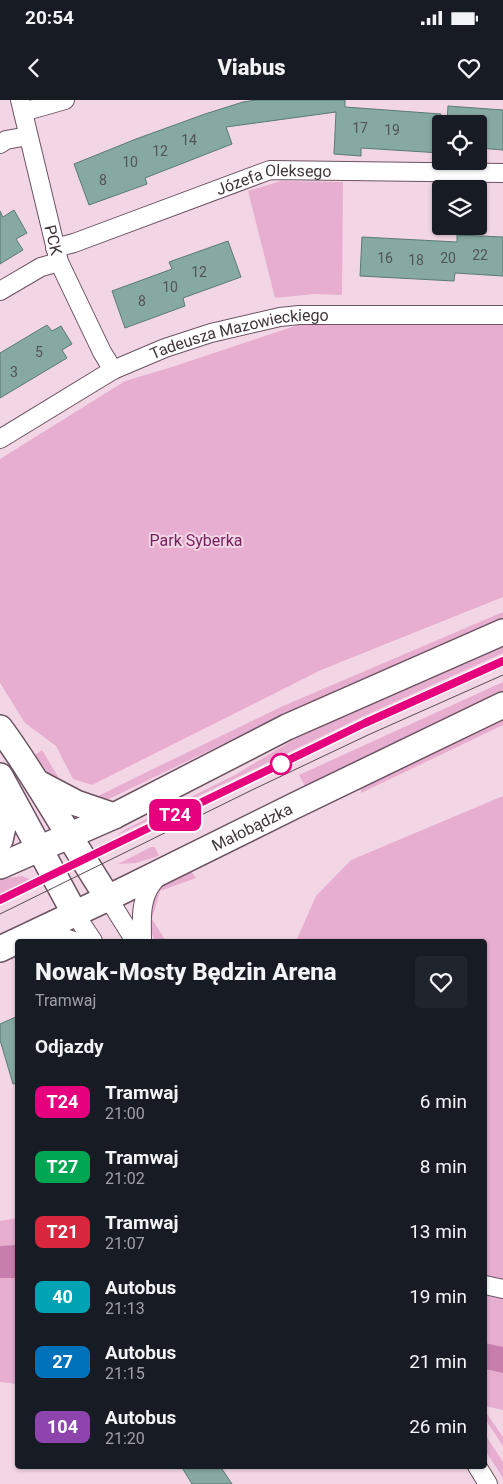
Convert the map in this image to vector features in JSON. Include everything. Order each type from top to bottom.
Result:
[{"type":"street","points":[[22,106],[65,100]]},
{"type":"street","name":"PCK","points":[[22,106],[57,255],[102,352],[113,370]]},
{"type":"street","points":[[0,144],[6,140],[28,136]]},
{"type":"street","name":"Józefa Oleksego","points":[[0,291],[41,267],[74,243],[270,170],[503,172]]},
{"type":"street","name":"Tadeusza Mazowieckiego","points":[[0,439],[113,370],[165,348],[211,333],[280,318],[299,316],[503,315]]},
{"type":"street","points":[[0,866],[114,816],[287,727],[503,632]]},
{"type":"street","name":"Małobądzka","points":[[24,938],[503,705]]},
{"type":"street","points":[[0,728],[37,783],[134,939]]},
{"type":"street","points":[[37,783],[76,804],[114,816]]},
{"type":"street","points":[[0,840],[5,786]]},
{"type":"street","points":[[5,786],[75,914],[92,939]]},
{"type":"street","points":[[142,939],[142,910],[145,898],[161,871]]},
{"type":"street","points":[[24,938],[68,939]]},
{"type":"street","name":"Małobądzka","points":[[0,949],[15,942]]},
{"type":"street","points":[[487,1285],[503,1289]]},
{"type":"green space","points":[[281,181],[343,182],[342,295],[314,294],[275,298],[248,191]]},
{"type":"green space","name":"Park Syberka","points":[[298,325],[503,325],[503,597],[321,670],[92,785],[73,779],[56,746],[25,723],[0,683],[0,459],[125,381]]},
{"type":"green space","points":[[503,612],[503,620],[287,713],[109,799],[95,801],[73,797],[57,784],[35,755],[42,750],[66,790],[92,799],[283,706]]},
{"type":"green space","points":[[503,645],[503,653],[360,718],[116,836],[126,829],[233,776],[313,728],[425,679],[426,681],[431,679],[430,676]]},
{"type":"green space","points":[[503,682],[503,691],[305,786],[299,775]]},
{"type":"green space","points":[[503,717],[503,725],[361,793],[361,788],[376,777]]},
{"type":"green space","points":[[503,796],[503,1410],[487,1406],[487,939],[297,939],[316,896],[351,860]]},
{"type":"green space","points":[[151,847],[155,847],[159,856],[136,863],[118,864]]},
{"type":"green space","points":[[189,869],[196,878],[160,891],[152,919],[165,939],[154,939],[148,925],[154,896],[164,882]]},
{"type":"green space","points":[[22,876],[30,879],[0,894],[0,879]]},
{"type":"green space","points":[[15,1218],[15,1384],[0,1382],[0,1221]]},
{"type":"green space","points":[[487,1414],[503,1437],[503,1446],[487,1422]]},
{"type":"green space","points":[[487,1438],[503,1462],[503,1478],[487,1453]]},
{"type":"shaded area","points":[[15,1245],[15,1278],[0,1278],[0,1246]]},
{"type":"shaded area","points":[[487,1343],[503,1347],[503,1373],[487,1369]]},
{"type":"building","points":[[256,100],[345,100],[345,107],[441,115],[432,115],[432,152],[361,148],[361,156],[334,154],[336,112],[226,127],[232,144],[145,178],[147,184],[89,205],[74,164],[136,139],[243,102]]},
{"type":"building","points":[[448,106],[503,110],[503,150],[487,149],[487,115],[448,115]]},
{"type":"building","points":[[14,210],[27,233],[16,239],[23,250],[0,264],[0,211],[3,217]]},
{"type":"building","points":[[457,235],[503,237],[503,276],[455,273],[454,281],[360,276],[362,237],[457,242]]},
{"type":"building","points":[[228,241],[241,277],[183,298],[185,306],[125,328],[112,291],[172,269],[169,262]]},
{"type":"building","points":[[47,325],[52,331],[61,326],[72,344],[62,350],[67,358],[0,398],[0,353]]},
{"type":"building","points":[[15,1017],[15,1084],[13,1084],[0,1040],[0,1024]]},
{"type":"building","points":[[183,1469],[222,1469],[232,1484],[192,1484]]},
{"type":"tram line","points":[[0,900],[365,723],[503,661]]},
{"type":"tram line","name":"T24","points":[[0,900],[365,723],[503,661]]},
{"type":"tram line","points":[[0,914],[252,790],[368,735],[503,675]]}]
